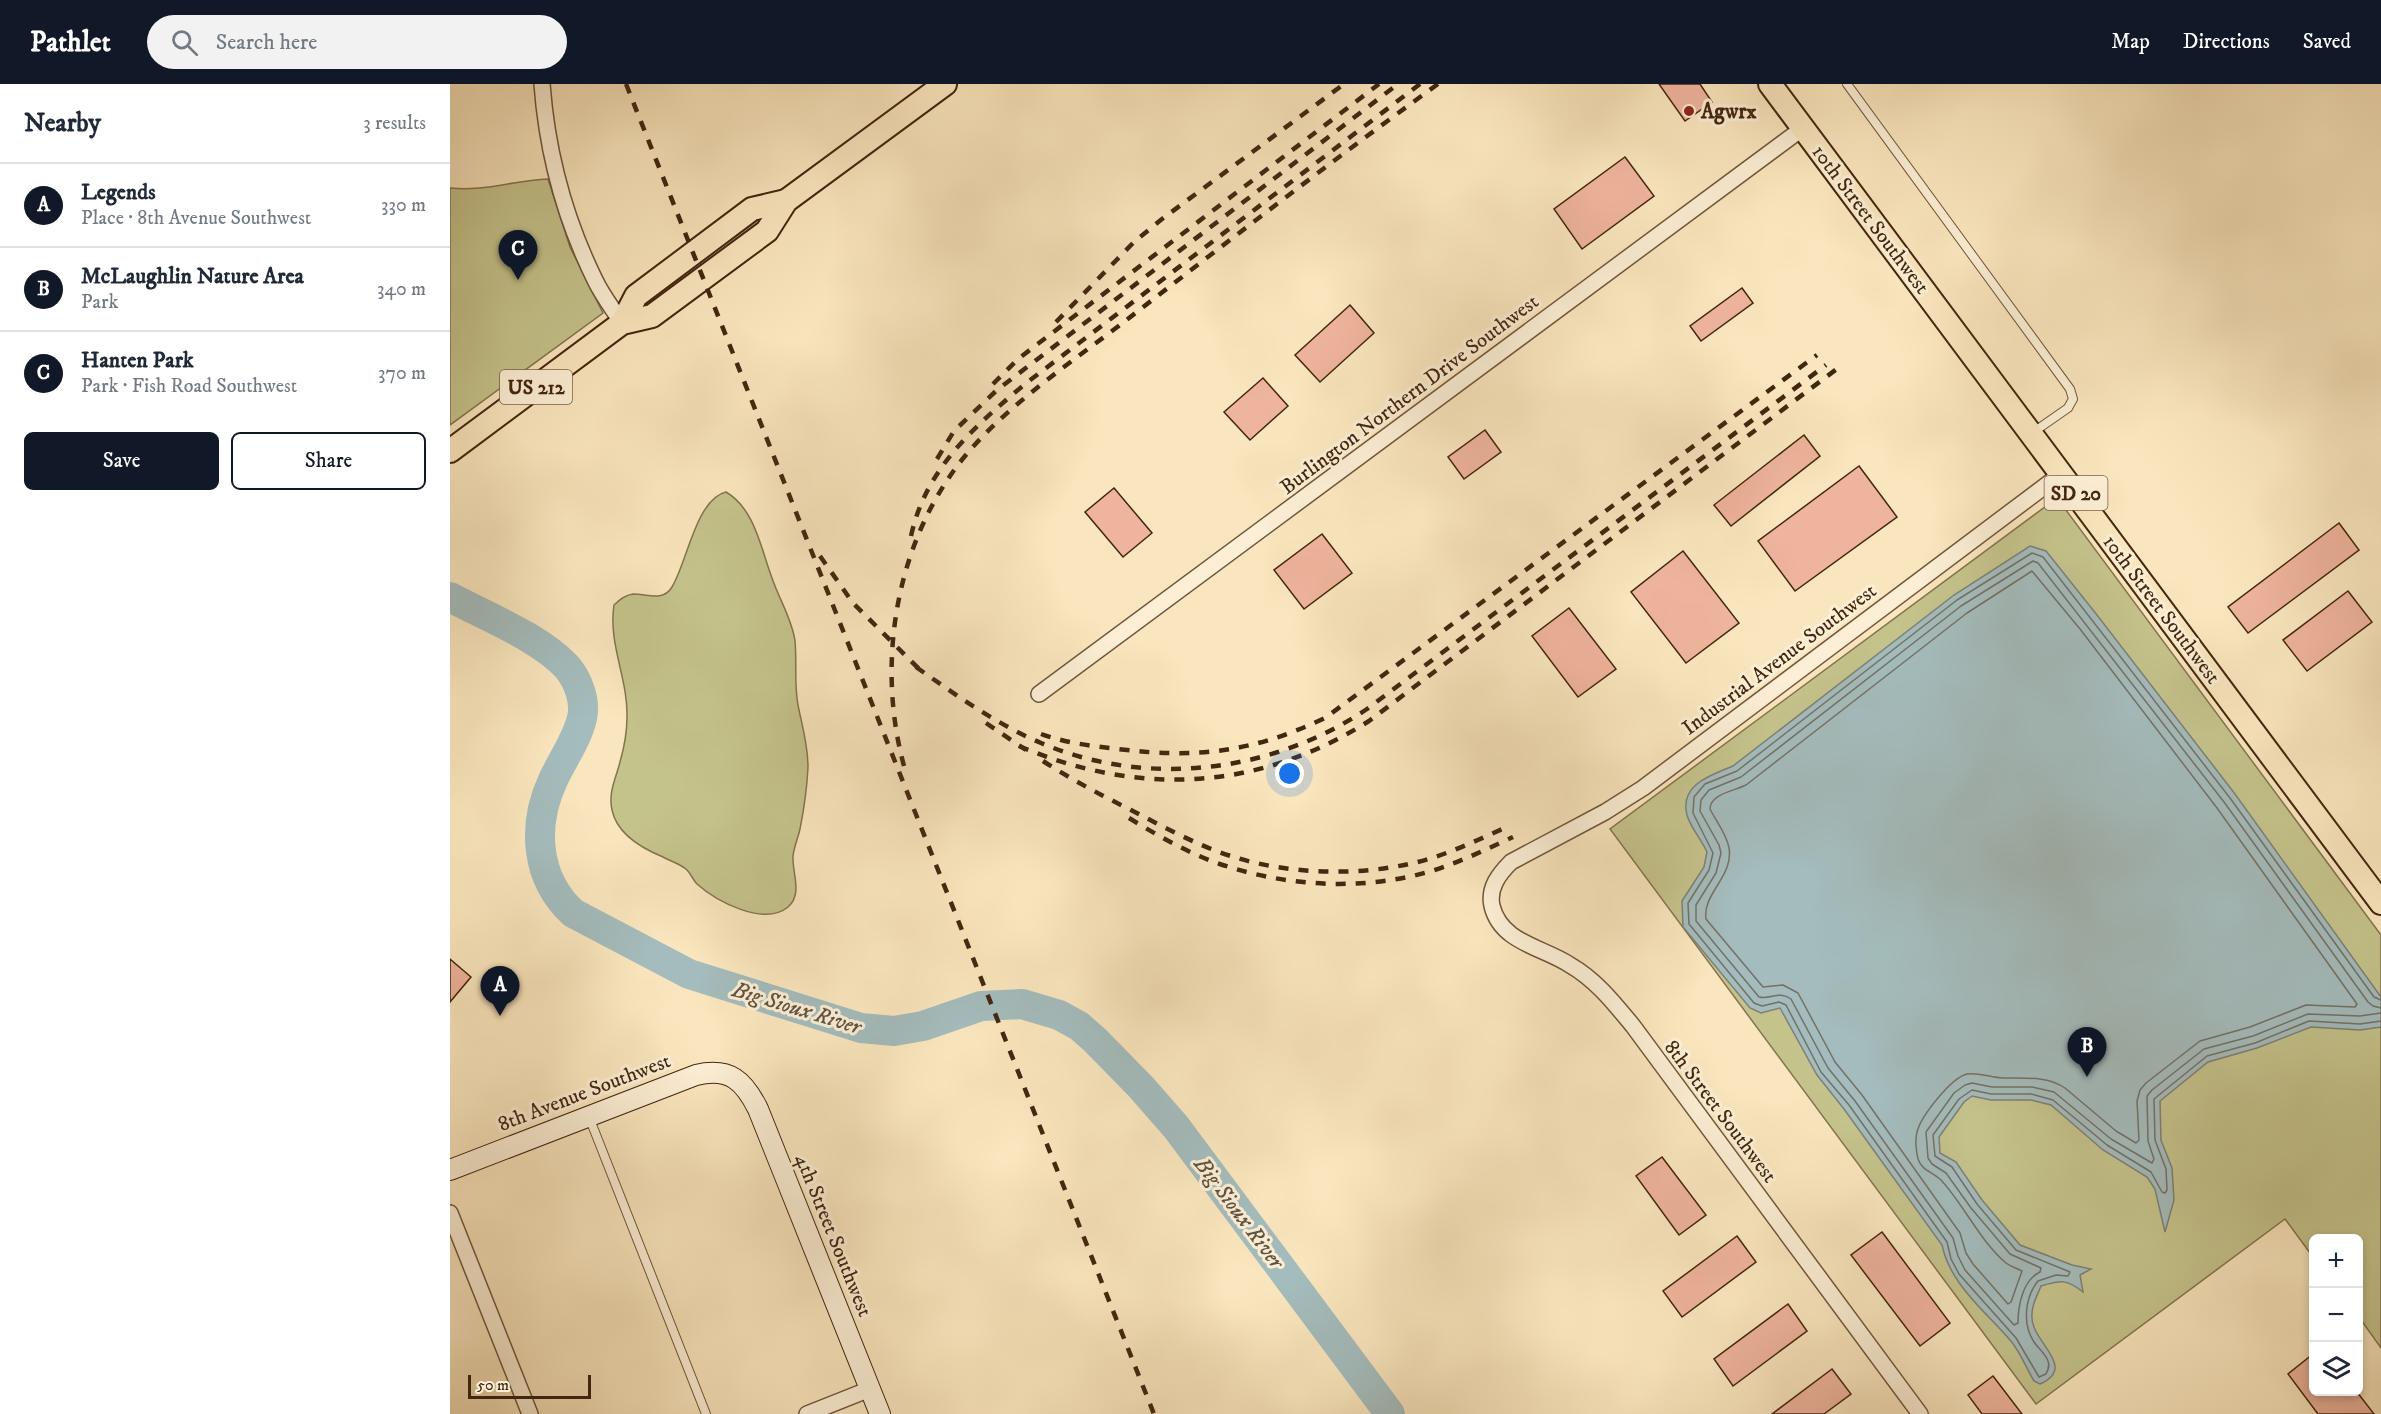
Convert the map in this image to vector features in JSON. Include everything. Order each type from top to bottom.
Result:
[{"type":"main road","name":"US 212","points":[[450,452],[622,323],[636,296],[752,209],[786,201],[945,84]]},
{"type":"main road","name":"10th Street Southwest","points":[[1770,84],[2381,903]]},
{"type":"street","points":[[543,84],[545,125],[553,163],[582,250],[596,282],[622,323]]},
{"type":"street","name":"Burlington Northern Drive Southwest","points":[[1040,694],[1803,128]]},
{"type":"street","name":"Industrial Avenue Southwest","points":[[1511,862],[1605,812],[1643,788],[2061,474]]},
{"type":"street","name":"8th Street Southwest","points":[[1511,862],[1499,874],[1492,889],[1491,903],[1503,928],[1514,937],[1569,963],[1609,997],[1920,1414]]},
{"type":"street","name":"8th Avenue Southwest","points":[[450,1170],[696,1075],[716,1072],[726,1073],[737,1079]]},
{"type":"street","name":"4th Street Southwest","points":[[737,1079],[758,1109],[880,1414]]},
{"type":"street","points":[[450,1213],[530,1414]]},
{"type":"street","points":[[807,1414],[870,1389]]},
{"type":"lane","points":[[1847,84],[2070,389],[2073,399],[2068,408],[2031,434]]},
{"type":"lane","points":[[588,1117],[706,1414]]},
{"type":"shaded area","points":[[548,179],[570,247],[603,313],[450,425],[450,188],[487,187]]},
{"type":"shaded area","points":[[726,492],[744,509],[756,530],[791,625],[795,641],[797,697],[807,751],[805,798],[793,856],[795,896],[788,907],[766,914],[741,909],[716,898],[697,884],[685,868],[639,845],[619,826],[611,804],[613,786],[624,745],[627,717],[625,689],[614,633],[614,605],[622,598],[633,594],[659,596],[668,592],[707,506],[716,497]]},
{"type":"shaded area","points":[[2057,498],[2381,935],[2381,1348],[2363,1323],[2363,1234],[2309,1234],[2309,1252],[2285,1219],[2036,1404],[1610,829]]},
{"type":"water","points":[[2030,546],[2046,551],[2097,615],[2235,794],[2381,997],[2381,1027],[2360,1030],[2311,1027],[2257,1048],[2208,1062],[2160,1101],[2161,1140],[2172,1168],[2174,1200],[2165,1232],[2155,1189],[2147,1177],[2103,1150],[2051,1105],[2031,1100],[1991,1100],[1972,1096],[1964,1102],[1939,1137],[1940,1153],[1956,1162],[1982,1200],[2020,1245],[2072,1265],[2091,1269],[2080,1275],[2083,1292],[2064,1282],[2041,1286],[2033,1305],[2032,1318],[2034,1327],[2054,1362],[2055,1370],[2051,1377],[2040,1384],[2034,1381],[2014,1344],[1960,1285],[1946,1259],[1942,1245],[1817,1075],[1780,1008],[1761,1013],[1750,1008],[1683,927],[1682,901],[1704,867],[1707,852],[1687,815],[1686,804],[1693,788],[1707,777],[1733,766],[1954,595]]},
{"type":"building","name":"Agwrx","points":[[1659,84],[1700,84],[1712,102],[1685,121]]},
{"type":"building","points":[[1625,157],[1654,196],[1582,249],[1554,209]]},
{"type":"building","points":[[1742,288],[1753,303],[1701,341],[1690,326]]},
{"type":"building","points":[[1350,305],[1374,333],[1320,382],[1295,355]]},
{"type":"building","points":[[1263,378],[1288,406],[1250,440],[1224,412]]},
{"type":"building","points":[[1485,430],[1501,452],[1464,479],[1448,457]]},
{"type":"building","points":[[1804,435],[1820,456],[1731,526],[1714,505]]},
{"type":"building","points":[[1859,466],[1897,517],[1795,591],[1758,541]]},
{"type":"building","points":[[1114,488],[1152,533],[1123,557],[1085,512]]},
{"type":"building","points":[[2339,523],[2359,550],[2248,633],[2228,607]]},
{"type":"building","points":[[1322,534],[1352,573],[1304,609],[1274,570]]},
{"type":"building","points":[[1683,551],[1739,623],[1686,663],[1631,592]]},
{"type":"building","points":[[2348,591],[2372,622],[2307,671],[2283,640]]},
{"type":"building","points":[[1569,608],[1616,669],[1578,697],[1532,636]]},
{"type":"building","points":[[450,959],[471,977],[450,1002]]},
{"type":"building","points":[[1662,1157],[1706,1215],[1679,1235],[1636,1176]]},
{"type":"building","points":[[1882,1232],[1950,1323],[1920,1346],[1851,1255]]},
{"type":"building","points":[[1737,1236],[1756,1262],[1682,1317],[1663,1291]]},
{"type":"building","points":[[1788,1304],[1807,1331],[1733,1386],[1714,1359]]},
{"type":"building","points":[[2309,1357],[2309,1396],[2360,1396],[2374,1414],[2318,1414],[2288,1374]]},
{"type":"building","points":[[1832,1369],[1851,1394],[1824,1414],[1772,1414]]},
{"type":"building","points":[[1993,1376],[2022,1414],[1982,1414],[1968,1395]]},
{"type":"waterway","name":"Big Sioux River","points":[[450,597],[542,646],[567,667],[578,684],[583,705],[582,718],[577,734],[546,797],[540,833],[544,867],[551,884],[560,899],[573,913],[689,974],[861,1028],[894,1031],[923,1026],[981,1006],[1022,1004],[1059,1015],[1079,1026],[1141,1087],[1176,1127],[1390,1414]]},
{"type":"railway","points":[[626,84],[1154,1414]]},
{"type":"railway","points":[[1056,322],[1134,242],[1344,84]]},
{"type":"railway","points":[[993,384],[1018,359],[1379,84]]},
{"type":"railway","points":[[937,459],[954,431],[997,390],[1398,84]]},
{"type":"railway","points":[[911,536],[918,512],[940,469],[970,433],[988,416],[1025,384],[1420,84]]},
{"type":"railway","points":[[904,766],[896,730],[892,693],[892,655],[903,581],[914,545],[929,511],[965,456],[985,434],[1032,392],[1438,84]]},
{"type":"railway","points":[[1041,734],[1069,742],[1108,748],[1147,752],[1199,753],[1273,739],[1325,718],[1817,355]]},
{"type":"railway","points":[[916,667],[977,708],[1024,735],[1082,757],[1123,766],[1166,769],[1208,767],[1250,760],[1291,748],[1330,731],[1367,709],[1826,365]]},
{"type":"railway","points":[[1019,746],[1064,762],[1109,773],[1153,779],[1197,779],[1241,773],[1284,762],[1327,744],[1369,721],[1838,368]]},
{"type":"railway","points":[[820,556],[853,603],[923,673]]},
{"type":"railway","points":[[986,723],[1026,750]]},
{"type":"railway","points":[[1043,761],[1098,793],[1194,842],[1234,857],[1276,867],[1344,872],[1388,868],[1434,857],[1507,827]]},
{"type":"railway","points":[[1129,818],[1188,851],[1235,869],[1262,876],[1318,883],[1374,882],[1428,872],[1513,837]]},
{"type":"place","name":"Agwrx","points":[[1689,111]]},
{"type":"place","name":"Hanten Park","points":[[518,280]]},
{"type":"place","name":"Legends","points":[[500,1016]]},
{"type":"place","name":"McLaughlin Nature Area","points":[[2087,1077]]}]
